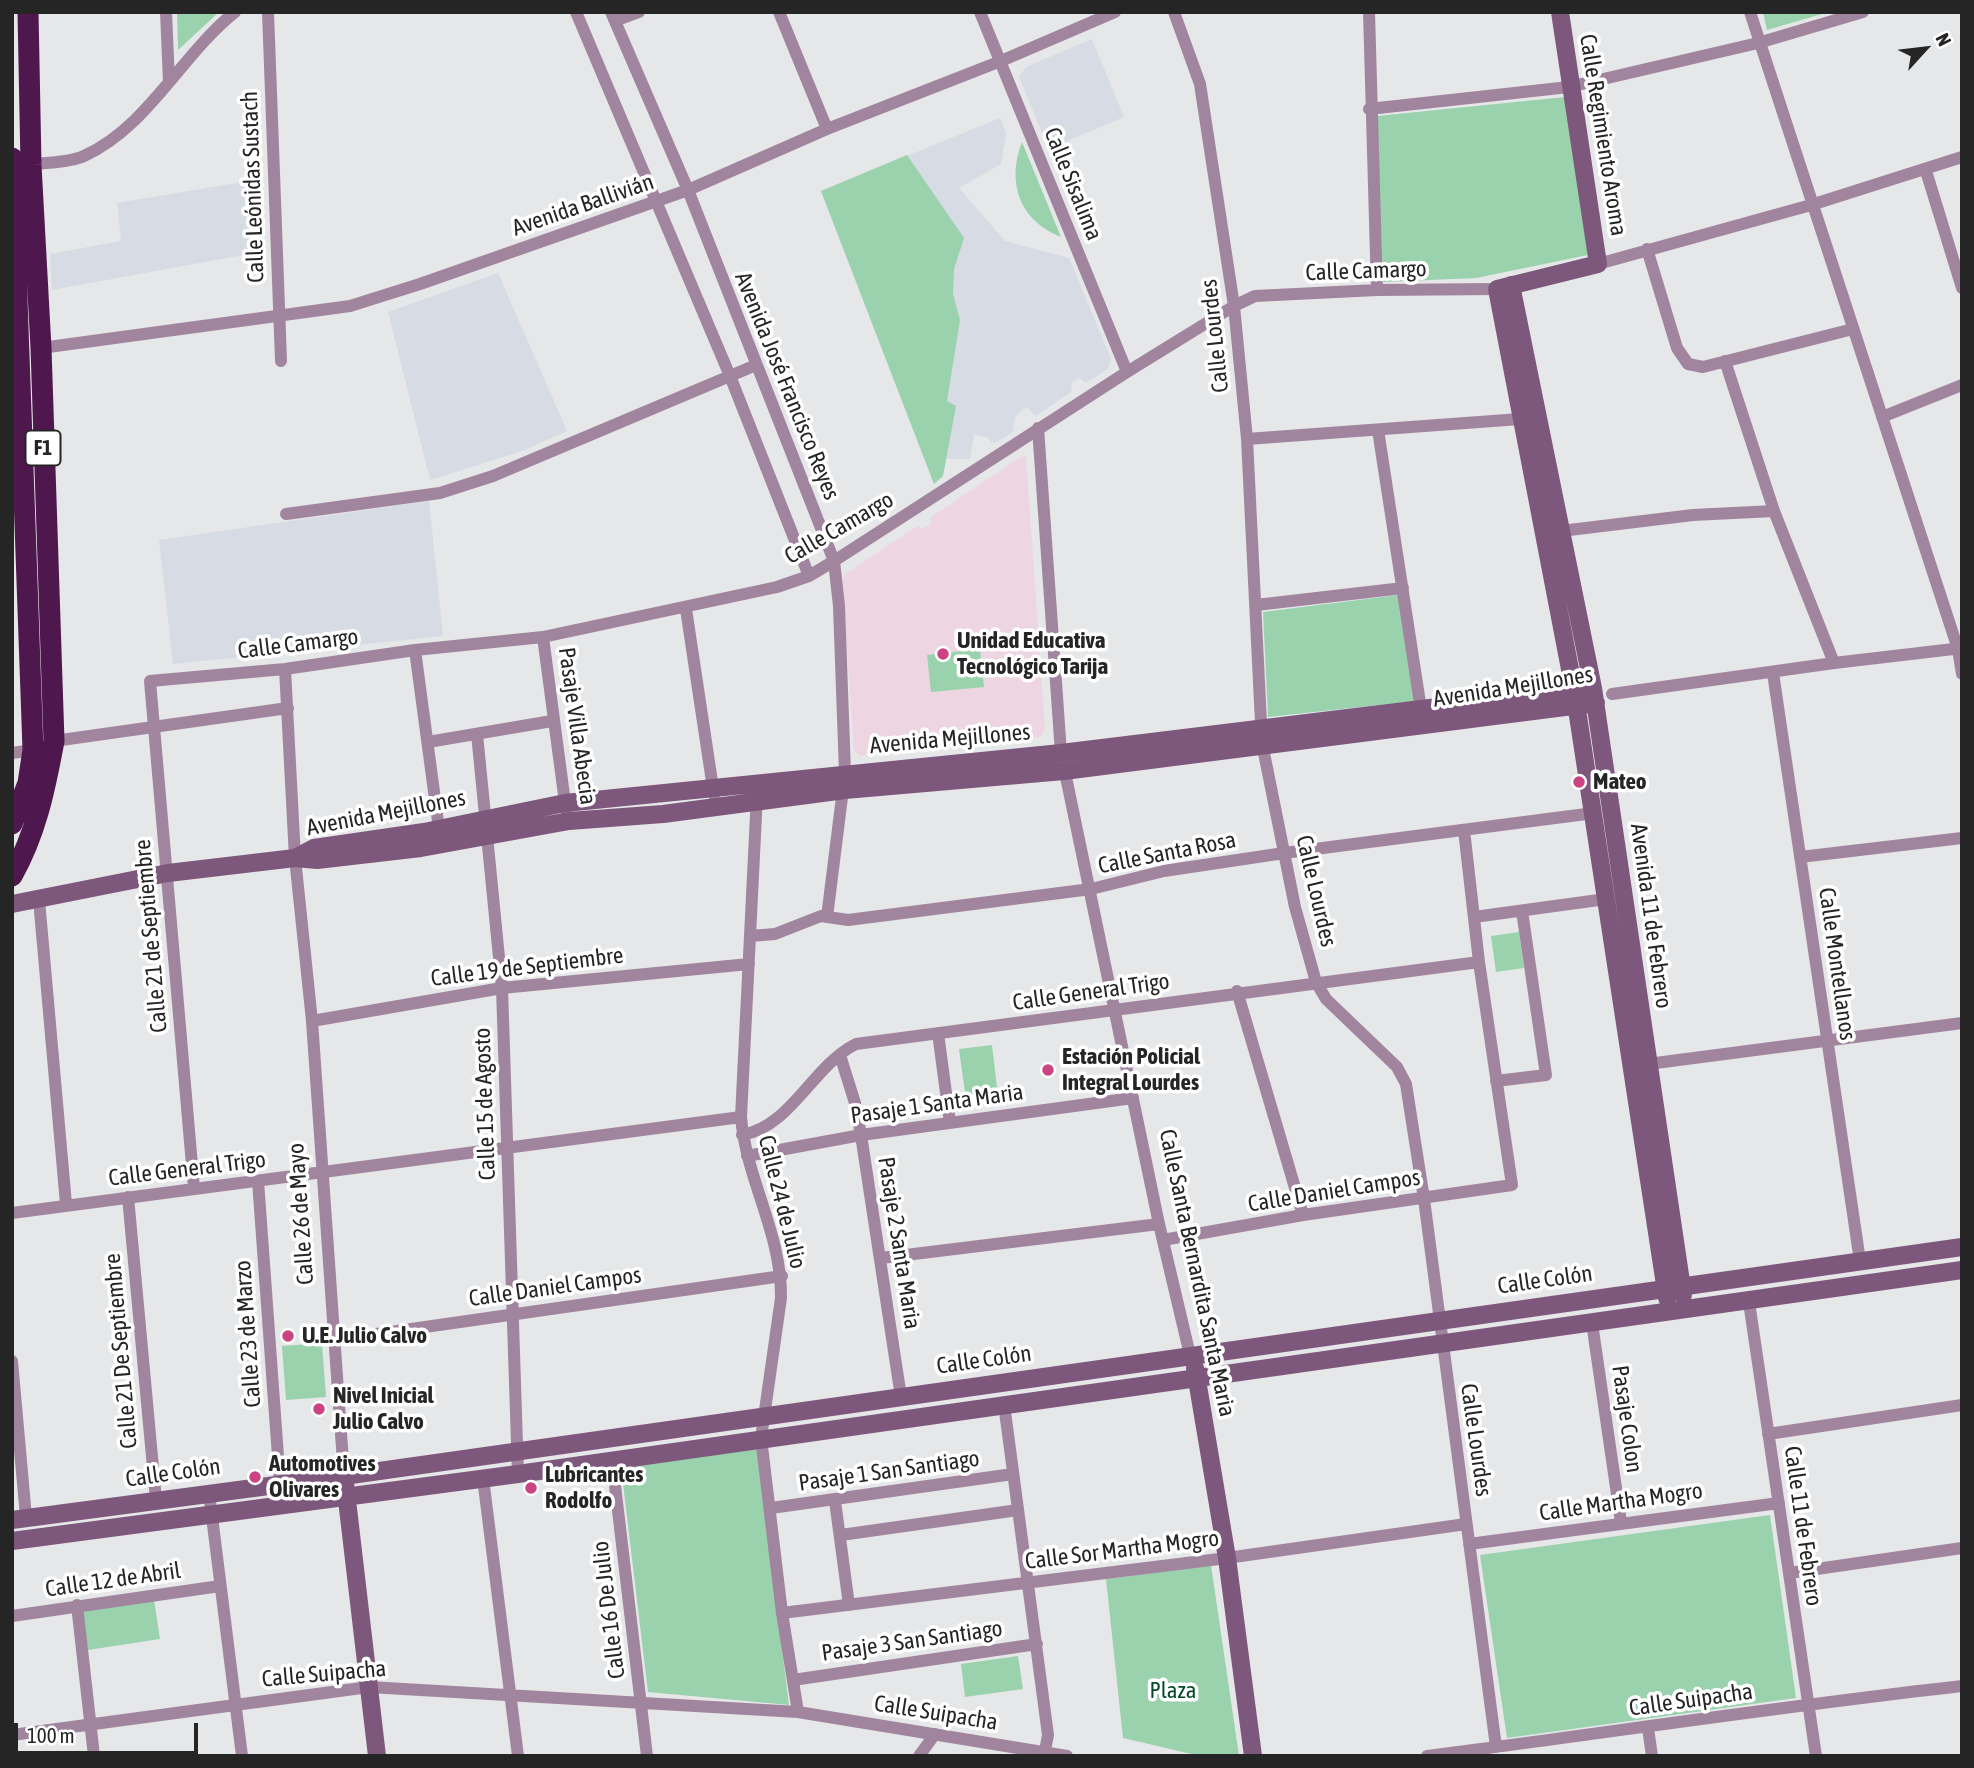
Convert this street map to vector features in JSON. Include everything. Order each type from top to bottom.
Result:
[{"type":"highway","name":"F1","points":[[12,876],[29,845],[46,788],[54,741],[26,434],[14,262],[28,12]]},
{"type":"highway","name":"F1","points":[[12,824],[28,783],[22,751],[19,584],[26,434],[41,348],[21,161]]},
{"type":"street","points":[[166,12],[169,82]]},
{"type":"street","points":[[21,161],[82,157],[114,138],[169,82],[206,36],[235,12]]},
{"type":"street","name":"Calle Leónidas Sustach","points":[[268,12],[281,361]]},
{"type":"street","points":[[576,12],[730,376],[809,576]]},
{"type":"street","points":[[613,17],[639,12]]},
{"type":"street","points":[[779,12],[827,129]]},
{"type":"street","name":"Calle Sisalima","points":[[980,12],[1127,372]]},
{"type":"street","name":"Avenida Ballivián","points":[[41,348],[349,306],[688,190],[827,129],[1001,61],[1115,12]]},
{"type":"street","name":"Calle Lourdes","points":[[1174,12],[1200,84],[1234,306],[1247,439],[1263,736],[1284,853],[1316,982],[1326,999],[1397,1067],[1406,1084],[1424,1199],[1496,1747]]},
{"type":"street","points":[[1369,12],[1377,290]]},
{"type":"street","name":"Calle Regimiento Aroma","points":[[1560,12],[1569,87],[1598,264]]},
{"type":"street","points":[[1750,12],[1811,205],[1960,649],[1962,674]]},
{"type":"street","points":[[1370,109],[1569,87],[1758,43],[1863,12]]},
{"type":"street","name":"Avenida José Francisco Reyes","points":[[613,17],[688,190],[834,561],[839,606],[845,782],[827,917]]},
{"type":"street","points":[[1504,287],[1811,205],[1926,171],[1962,157]]},
{"type":"street","points":[[1926,171],[1962,289]]},
{"type":"street","points":[[1647,249],[1677,348],[1688,364],[1703,367],[1853,329]]},
{"type":"street","name":"Calle Camargo","points":[[150,681],[285,669],[415,650],[543,637],[686,609],[776,587],[809,576],[834,561],[1038,428],[1234,306],[1255,296],[1504,287]]},
{"type":"street","name":"Avenida 11 de Febrero","points":[[1504,287],[1520,419],[1575,698],[1606,899],[1639,1064]]},
{"type":"street","name":"Avenida 11 de Febrero","points":[[1504,287],[1561,531],[1594,696],[1639,1064],[1673,1286],[1687,1308]]},
{"type":"street","points":[[1725,361],[1774,511],[1834,663]]},
{"type":"street","points":[[286,514],[440,493],[493,476],[756,365]]},
{"type":"street","points":[[1882,417],[1962,385]]},
{"type":"street","points":[[1247,439],[1520,419]]},
{"type":"street","name":"Calle Santa Bernardita Santa Maria","points":[[1038,428],[1062,762],[1091,889],[1159,1224],[1198,1376],[1227,1558],[1253,1756]]},
{"type":"street","points":[[1378,430],[1422,707],[1422,726]]},
{"type":"street","points":[[1561,531],[1693,515],[1774,511]]},
{"type":"street","points":[[1256,606],[1403,589]]},
{"type":"street","points":[[686,609],[715,807]]},
{"type":"street","name":"Pasaje Villa Abecia","points":[[543,637],[552,721],[567,812]]},
{"type":"street","name":"Avenida Mejillones","points":[[12,904],[167,873],[295,858],[317,860],[408,849],[488,826],[713,787],[756,792],[1062,762],[1263,736],[1422,707],[1594,696],[1834,663],[1960,649]]},
{"type":"street","points":[[415,650],[439,829]]},
{"type":"street","name":"Calle 26 de Mayo","points":[[285,669],[295,858],[313,1021],[344,1476],[377,1756]]},
{"type":"street","name":"Calle Montellanos","points":[[1773,673],[1860,1261]]},
{"type":"street","name":"Calle 21 de Septiembre","points":[[150,681],[194,1188]]},
{"type":"street","name":"Avenida Mejillones","points":[[1263,736],[1422,726],[1575,698]]},
{"type":"street","points":[[54,741],[152,725],[288,708]]},
{"type":"street","points":[[428,742],[552,721]]},
{"type":"street","name":"Calle 15 de Agosto","points":[[477,734],[502,988],[518,1474]]},
{"type":"street","name":"Avenida Mejillones","points":[[567,812],[715,807],[756,792]]},
{"type":"street","name":"Calle 24 de Julio","points":[[756,792],[741,1116],[747,1156],[776,1247],[782,1276],[782,1298],[762,1417],[761,1438],[782,1613],[798,1712]]},
{"type":"street","name":"Calle Santa Rosa","points":[[750,936],[775,934],[806,920],[827,917],[848,920],[1091,889],[1164,871],[1594,813]]},
{"type":"street","name":"Avenida Mejillones","points":[[295,858],[314,848],[439,829],[488,826]]},
{"type":"street","points":[[1464,830],[1496,1081],[1542,1076],[1547,1072],[1522,911]]},
{"type":"street","points":[[1800,857],[1962,838]]},
{"type":"street","points":[[1474,917],[1606,899]]},
{"type":"street","points":[[40,900],[66,1204]]},
{"type":"street","name":"Calle General Trigo","points":[[743,1135],[758,1132],[777,1119],[839,1055],[856,1044],[1115,1011],[1237,991],[1479,961]]},
{"type":"street","name":"Calle 19 de Septiembre","points":[[313,1021],[502,988],[749,964]]},
{"type":"street","points":[[1237,991],[1303,1215]]},
{"type":"street","points":[[1639,1064],[1962,1023]]},
{"type":"street","points":[[938,1033],[950,1123]]},
{"type":"street","name":"Pasaje 2 Santa Maria","points":[[839,1055],[855,1103],[861,1135],[901,1397]]},
{"type":"street","name":"Calle Daniel Campos","points":[[1163,1240],[1303,1215],[1512,1185],[1496,1081]]},
{"type":"street","name":"Pasaje 1 Santa Maria","points":[[747,1156],[861,1135],[1133,1098]]},
{"type":"street","name":"Calle General Trigo","points":[[12,1213],[324,1173],[506,1145],[741,1116]]},
{"type":"street","name":"Calle 23 de Marzo","points":[[258,1181],[280,1484]]},
{"type":"street","name":"Calle 21 De Septiembre","points":[[128,1197],[156,1500]]},
{"type":"street","points":[[881,1258],[1159,1224]]},
{"type":"street","name":"Calle Colón","points":[[19,1518],[344,1476],[1191,1354],[1962,1247]]},
{"type":"street","name":"Calle Colón","points":[[12,1541],[518,1474],[1962,1270]]},
{"type":"street","name":"Calle Daniel Campos","points":[[334,1339],[782,1276]]},
{"type":"street","points":[[1668,1310],[1673,1286]]},
{"type":"street","name":"Calle 11 de Febrero","points":[[1749,1302],[1816,1756]]},
{"type":"street","name":"Pasaje Colon","points":[[1592,1323],[1621,1522]]},
{"type":"street","points":[[12,1362],[19,1518]]},
{"type":"street","points":[[1003,1404],[1048,1735],[1044,1754]]},
{"type":"street","points":[[1768,1434],[1962,1405]]},
{"type":"street","name":"Calle 16 De Julio","points":[[612,1460],[647,1756]]},
{"type":"street","name":"Pasaje 1 San Santiago","points":[[771,1508],[1013,1474]]},
{"type":"street","points":[[483,1478],[518,1756]]},
{"type":"street","points":[[209,1493],[242,1756]]},
{"type":"street","points":[[835,1501],[849,1605]]},
{"type":"street","name":"Calle Martha Mogro","points":[[1469,1544],[1779,1503]]},
{"type":"street","points":[[841,1535],[1018,1510]]},
{"type":"street","name":"Calle Sor Martha Mogro","points":[[782,1613],[1227,1558],[1466,1524]]},
{"type":"street","points":[[1789,1573],[1962,1548]]},
{"type":"street","name":"Calle 12 de Abril","points":[[13,1614],[220,1586]]},
{"type":"street","points":[[76,1605],[94,1756]]},
{"type":"street","name":"Pasaje 3 San Santiago","points":[[793,1680],[1037,1644]]},
{"type":"street","name":"Calle Suipacha","points":[[1427,1756],[1648,1728],[1809,1703],[1962,1686]]},
{"type":"street","name":"Calle Suipacha","points":[[12,1735],[369,1687],[798,1712],[1067,1756]]},
{"type":"street","points":[[1648,1728],[1652,1756]]},
{"type":"street","points":[[919,1756],[935,1734]]},
{"type":"shaded area","points":[[1092,39],[1124,117],[1049,149],[1019,77],[1026,67]]},
{"type":"shaded area","points":[[1000,118],[1006,133],[1001,164],[959,188],[1005,241],[1069,258],[1111,359],[1108,369],[1086,383],[1080,378],[1072,382],[1071,392],[1036,416],[1027,407],[1022,410],[1015,417],[1013,432],[997,442],[991,443],[989,438],[974,434],[970,459],[946,459],[943,476],[934,484],[821,191]]},
{"type":"shaded area","points":[[260,179],[265,251],[52,290],[50,254],[121,241],[117,203]]},
{"type":"shaded area","points":[[498,273],[567,431],[522,451],[430,480],[388,312]]},
{"type":"shaded area","name":"Unidad Educativa Tecnológico Tarija","points":[[1022,456],[1026,457],[1045,728],[1040,737],[860,756],[854,750],[842,581],[845,574],[919,525],[921,529],[931,524],[931,517]]},
{"type":"shaded area","points":[[429,501],[443,636],[173,664],[159,540]]},
{"type":"green space","points":[[177,12],[219,12],[178,50]]},
{"type":"green space","points":[[1763,12],[1829,12],[1767,30]]},
{"type":"green space","points":[[1565,97],[1588,255],[1476,278],[1383,282],[1377,116]]},
{"type":"green space","points":[[1022,142],[1061,237],[1035,221],[1020,199],[1016,172]]},
{"type":"green space","points":[[907,155],[964,238],[954,269],[953,294],[960,320],[947,401],[956,406],[943,476],[934,484],[821,191]]},
{"type":"green space","points":[[1398,595],[1416,701],[1268,717],[1263,612]]},
{"type":"green space","points":[[980,649],[984,687],[931,692],[927,655]]},
{"type":"green space","points":[[1519,932],[1524,968],[1496,972],[1491,936]]},
{"type":"green space","points":[[992,1045],[998,1096],[966,1100],[959,1049]]},
{"type":"green space","points":[[322,1343],[326,1397],[286,1400],[282,1346]]},
{"type":"green space","points":[[756,1445],[789,1705],[648,1692],[621,1467]]},
{"type":"green space","points":[[1770,1515],[1796,1698],[1507,1738],[1480,1555]]},
{"type":"green space","name":"Plaza","points":[[1211,1565],[1239,1756],[1200,1756],[1123,1738],[1106,1579]]},
{"type":"green space","points":[[154,1600],[160,1639],[88,1650],[82,1611]]},
{"type":"green space","points":[[1018,1656],[1023,1689],[965,1697],[961,1664]]},
{"type":"place","name":"Unidad Educativa Tecnológico Tarija","points":[[943,654]]},
{"type":"place","name":"Mateo","points":[[1579,782]]},
{"type":"place","name":"Estación Policial Integral Lourdes","points":[[1048,1070]]},
{"type":"place","name":"U.E. Julio Calvo","points":[[288,1336]]},
{"type":"place","name":"Nivel Inicial Julio Calvo","points":[[319,1409]]},
{"type":"place","name":"Automotives Olivares","points":[[255,1477]]},
{"type":"place","name":"Lubricantes Rodolfo","points":[[531,1488]]}]
